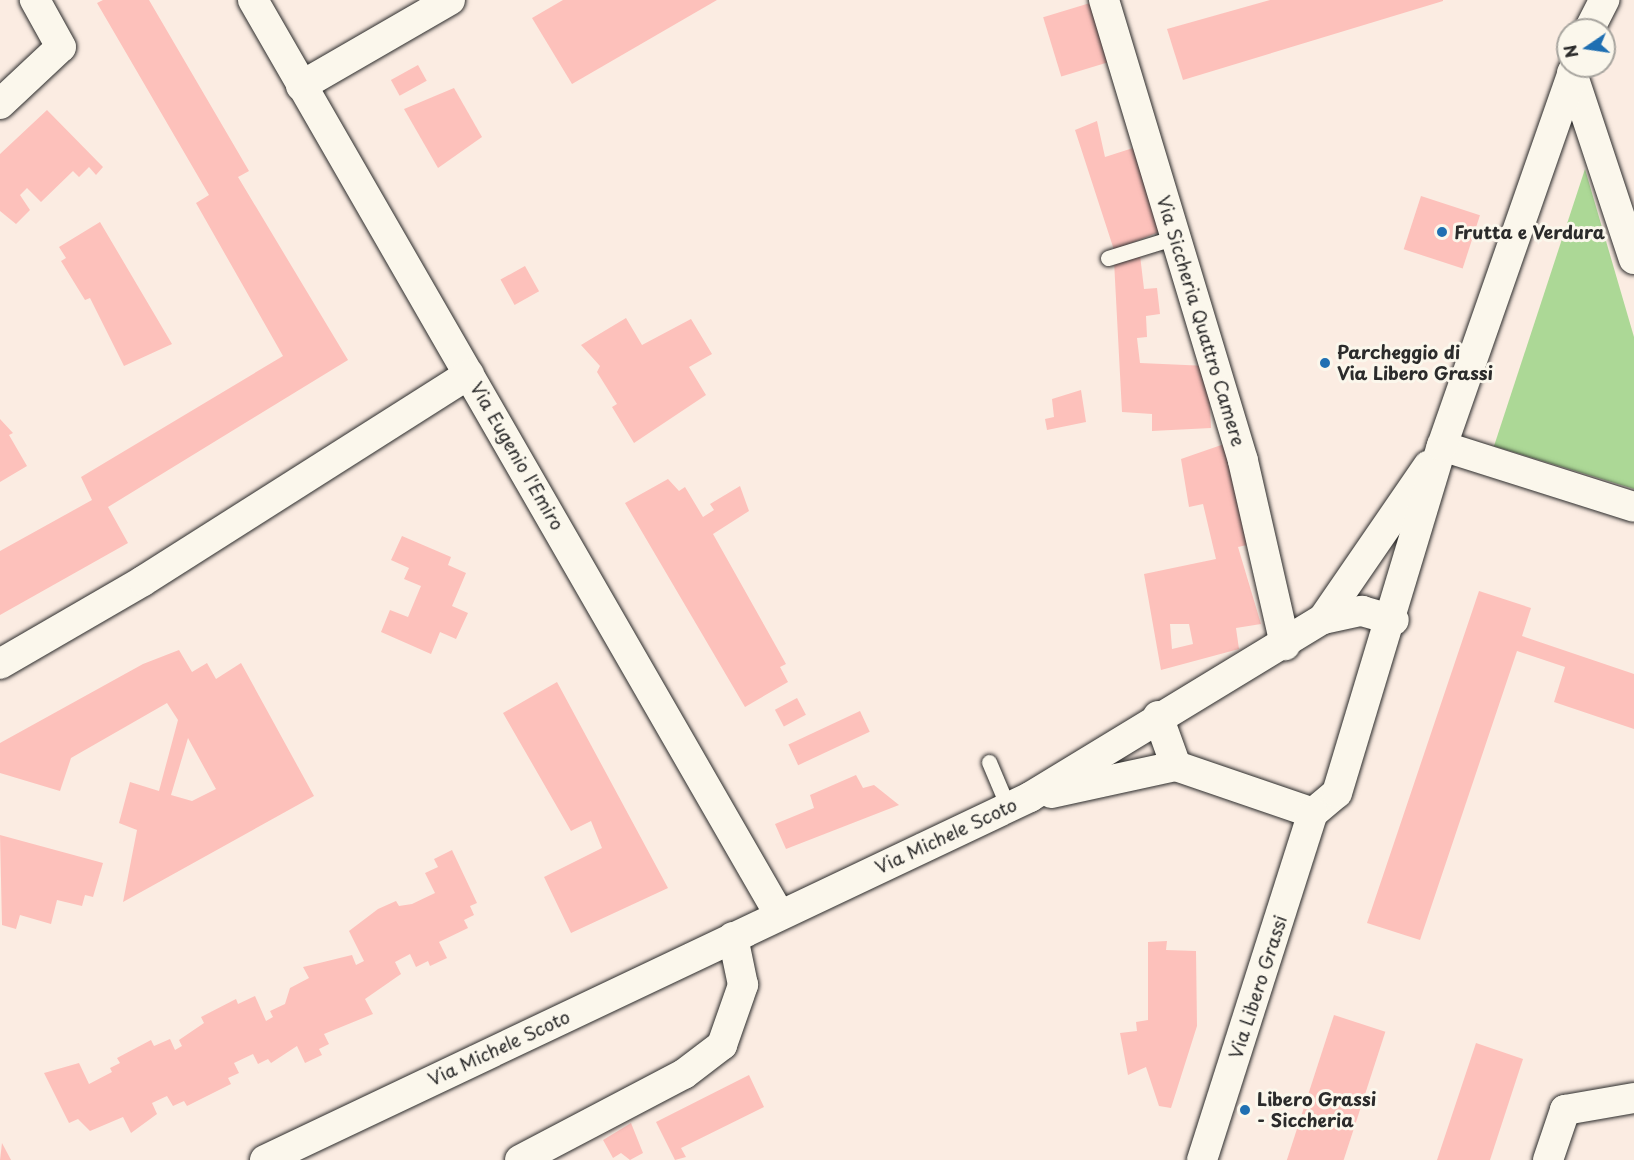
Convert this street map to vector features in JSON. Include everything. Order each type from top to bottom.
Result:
[{"type":"street","points":[[0,104],[61,47],[35,0]]},
{"type":"street","name":"Via Eugenio l'Emiro","points":[[253,0],[779,914]]},
{"type":"street","points":[[301,87],[450,0]]},
{"type":"street","name":"Via Siccheria Quattro Camere","points":[[1104,0],[1243,461],[1285,645]]},
{"type":"street","points":[[1595,18],[1604,0]]},
{"type":"street","points":[[1019,802],[1176,766],[1313,813],[1337,793],[1394,620],[1442,446],[1571,78]]},
{"type":"street","points":[[1577,78],[1634,259]]},
{"type":"street","points":[[0,664],[143,581],[469,374]]},
{"type":"street","points":[[1442,446],[1634,507]]},
{"type":"street","points":[[1019,802],[1158,716],[1285,645],[1323,619],[1442,446]]},
{"type":"street","points":[[1323,619],[1362,611],[1394,620]]},
{"type":"street","points":[[1158,716],[1176,766]]},
{"type":"street","name":"Via Michele Scoto","points":[[265,1160],[1019,802]]},
{"type":"street","name":"Via Libero Grassi","points":[[1202,1160],[1313,813]]},
{"type":"street","points":[[520,1160],[684,1074],[722,1045],[743,985],[733,937]]},
{"type":"street","points":[[1548,1160],[1565,1110],[1634,1098]]},
{"type":"lane","points":[[1108,258],[1176,237]]},
{"type":"lane","points":[[989,762],[1019,802]]},
{"type":"green space","points":[[1585,169],[1634,337],[1634,489],[1494,446]]},
{"type":"building","points":[[103,0],[149,0],[249,171],[238,177],[348,360],[108,507],[128,543],[0,615],[0,551],[92,500],[81,477],[283,356],[196,203],[209,195],[97,3]]},
{"type":"building","points":[[563,0],[717,0],[572,84],[532,18]]},
{"type":"building","points":[[1270,0],[1443,1],[1183,80],[1167,29]]},
{"type":"building","points":[[1090,3],[1108,62],[1061,77],[1043,17]]},
{"type":"building","points":[[418,65],[427,81],[400,96],[391,80]]},
{"type":"building","points":[[454,88],[482,137],[438,168],[404,109]]},
{"type":"building","points":[[47,110],[103,167],[96,175],[89,167],[79,177],[73,171],[41,202],[27,188],[20,195],[30,210],[16,224],[0,211],[0,154]]},
{"type":"building","points":[[1097,121],[1105,157],[1133,148],[1159,232],[1114,250],[1075,130]]},
{"type":"building","name":"Frutta e Verdura","points":[[1421,196],[1480,215],[1463,268],[1404,249]]},
{"type":"building","points":[[100,222],[172,344],[124,366],[90,298],[85,300],[61,261],[66,258],[59,247]]},
{"type":"building","points":[[1140,255],[1144,289],[1157,288],[1160,314],[1146,316],[1147,337],[1137,338],[1140,363],[1208,366],[1211,428],[1152,431],[1152,414],[1122,412],[1114,261]]},
{"type":"building","points":[[525,266],[539,291],[515,305],[501,280]]},
{"type":"building","points":[[626,318],[642,345],[691,319],[712,354],[689,367],[706,395],[634,443],[612,407],[617,404],[597,372],[600,366],[581,345]]},
{"type":"building","points":[[1081,390],[1086,422],[1047,430],[1045,419],[1054,417],[1052,399]]},
{"type":"building","points":[[0,419],[13,433],[9,435],[27,466],[0,482]]},
{"type":"building","points":[[1230,442],[1247,545],[1238,547],[1261,624],[1236,628],[1239,649],[1161,670],[1144,574],[1216,559],[1203,504],[1189,507],[1181,459]],"holes":[[[1170,624],[1189,624],[1193,644],[1172,649]]]},
{"type":"building","points":[[668,479],[679,491],[685,487],[703,517],[714,510],[710,504],[740,486],[749,511],[713,534],[786,664],[780,667],[788,682],[745,707],[625,503]]},
{"type":"building","points":[[402,536],[451,557],[448,565],[466,573],[452,606],[468,613],[456,639],[440,632],[431,654],[381,632],[390,610],[408,617],[421,586],[404,579],[409,568],[391,560]]},
{"type":"building","points":[[1479,591],[1531,608],[1522,636],[1634,674],[1634,729],[1554,702],[1565,667],[1517,651],[1420,940],[1367,923]]},
{"type":"building","points":[[179,650],[192,672],[207,663],[216,679],[241,663],[314,796],[123,902],[137,830],[119,823],[130,782],[159,791],[178,720],[167,703],[71,758],[60,791],[0,773],[0,743],[143,664]],"holes":[[[188,738],[216,789],[192,801],[171,795]]]},
{"type":"building","points":[[557,682],[668,888],[571,933],[544,877],[602,848],[591,821],[571,831],[503,713]]},
{"type":"building","points":[[797,698],[806,715],[784,727],[775,710]]},
{"type":"building","points":[[860,711],[870,732],[798,765],[788,744]]},
{"type":"building","points":[[856,775],[863,788],[874,785],[899,805],[786,849],[775,824],[814,808],[810,795]]},
{"type":"building","points":[[0,835],[103,863],[93,897],[85,895],[82,906],[57,900],[51,924],[20,915],[16,929],[2,925]]},
{"type":"building","points":[[452,850],[477,903],[470,906],[474,915],[464,920],[468,928],[439,942],[447,958],[430,966],[428,961],[416,967],[410,954],[395,962],[401,974],[365,999],[373,1014],[324,1034],[329,1044],[319,1049],[322,1055],[305,1063],[297,1046],[271,1063],[268,1059],[258,1064],[253,1054],[234,1063],[239,1073],[228,1078],[231,1084],[187,1106],[184,1101],[173,1106],[167,1096],[152,1103],[157,1114],[131,1133],[123,1117],[90,1131],[78,1119],[69,1123],[44,1073],[79,1063],[89,1084],[112,1072],[110,1068],[120,1063],[117,1058],[151,1040],[154,1046],[170,1039],[175,1050],[182,1046],[179,1040],[204,1023],[201,1017],[236,999],[238,1004],[255,996],[266,1021],[273,1017],[270,1011],[285,1004],[290,988],[309,978],[303,967],[352,955],[356,965],[364,961],[349,931],[378,909],[396,901],[399,906],[412,904],[435,893],[425,873],[438,867],[434,859]]},
{"type":"building","points":[[1167,941],[1166,950],[1196,951],[1197,1026],[1171,1108],[1159,1106],[1146,1067],[1128,1075],[1120,1033],[1137,1031],[1136,1022],[1148,1020],[1148,942]]},
{"type":"building","points":[[1334,1015],[1385,1032],[1344,1160],[1287,1160]]},
{"type":"building","points":[[1476,1043],[1523,1059],[1490,1160],[1437,1160]]},
{"type":"building","points":[[749,1075],[764,1107],[681,1148],[686,1157],[675,1160],[656,1122]]},
{"type":"building","points":[[631,1123],[643,1153],[630,1160],[621,1153],[613,1158],[603,1140]]},
{"type":"building","points":[[2,1143],[11,1160],[0,1160]]},
{"type":"place","name":"Frutta e Verdura","points":[[1442,232]]},
{"type":"place","name":"Parcheggio di Via Libero Grassi","points":[[1325,363]]},
{"type":"place","name":"Libero Grassi - Siccheria","points":[[1245,1110]]}]
